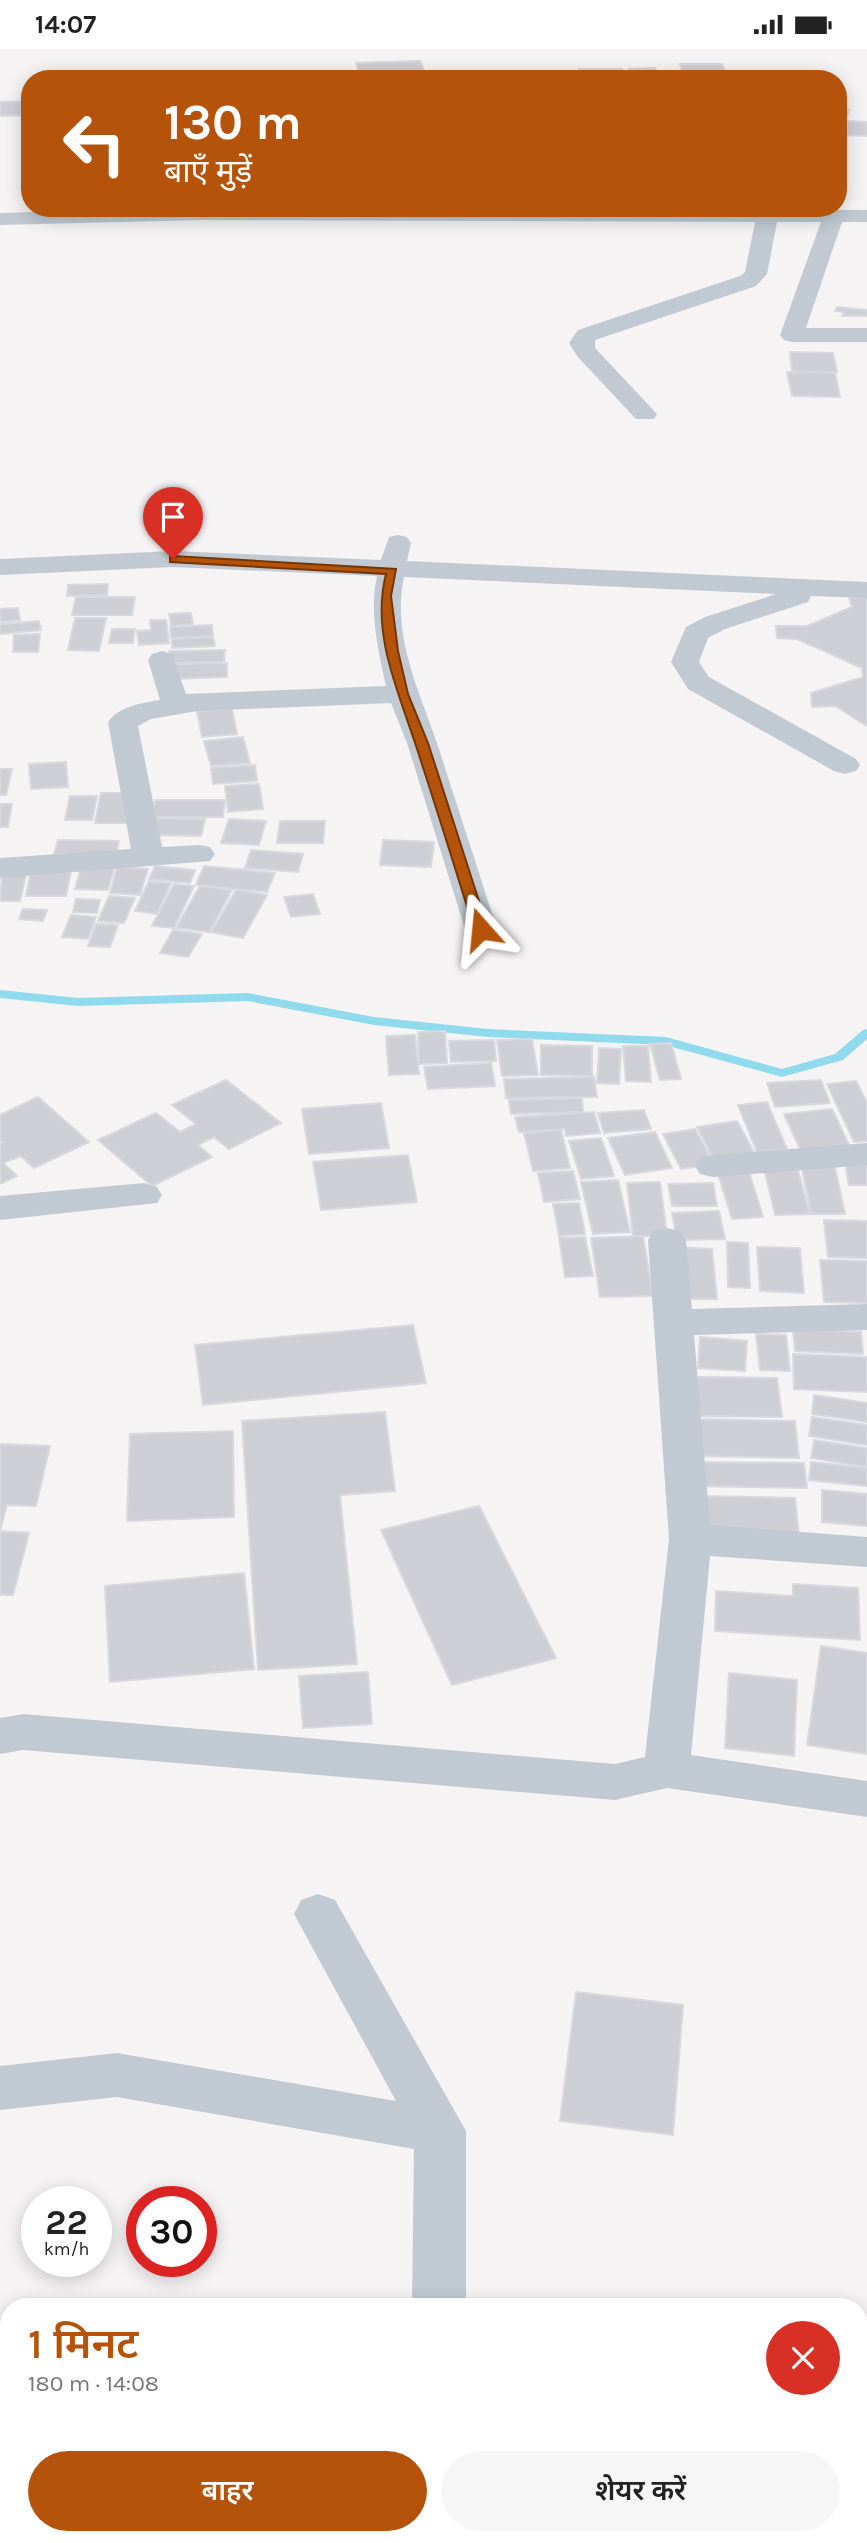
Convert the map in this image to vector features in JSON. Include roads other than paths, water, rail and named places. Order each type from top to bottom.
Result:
[{"type":"street","points":[[847,216],[867,216]]},
{"type":"street","points":[[0,219],[51,217]]},
{"type":"street","points":[[645,414],[585,351],[581,343],[586,335],[748,281],[756,274],[767,217]]},
{"type":"street","points":[[834,217],[792,335],[867,335]]},
{"type":"street","points":[[398,543],[386,596],[392,651],[402,694],[422,743],[481,929]]},
{"type":"street","points":[[0,567],[173,559],[392,571],[867,590]]},
{"type":"street","points":[[820,589],[715,623],[696,633],[685,662],[698,683],[845,765]]},
{"type":"street","points":[[162,660],[173,698],[179,703],[190,704]]},
{"type":"street","points":[[148,857],[123,722],[143,712],[190,704],[402,694]]},
{"type":"street","points":[[0,868],[199,854]]},
{"type":"street","points":[[713,1167],[867,1154]]},
{"type":"street","points":[[0,1208],[144,1195]]},
{"type":"street","points":[[667,1240],[671,1323],[690,1539],[667,1770]]},
{"type":"street","points":[[671,1323],[867,1317]]},
{"type":"street","points":[[690,1539],[867,1552]]},
{"type":"street","points":[[8,1732],[615,1782],[667,1770],[867,1799]]},
{"type":"street","points":[[318,1914],[440,2131],[439,2298]]},
{"type":"street","points":[[0,2088],[117,2075],[440,2131]]},
{"type":"waterway","points":[[0,994],[78,1002],[248,997],[374,1021],[488,1033],[666,1041],[782,1073],[839,1057],[867,1033]]}]
